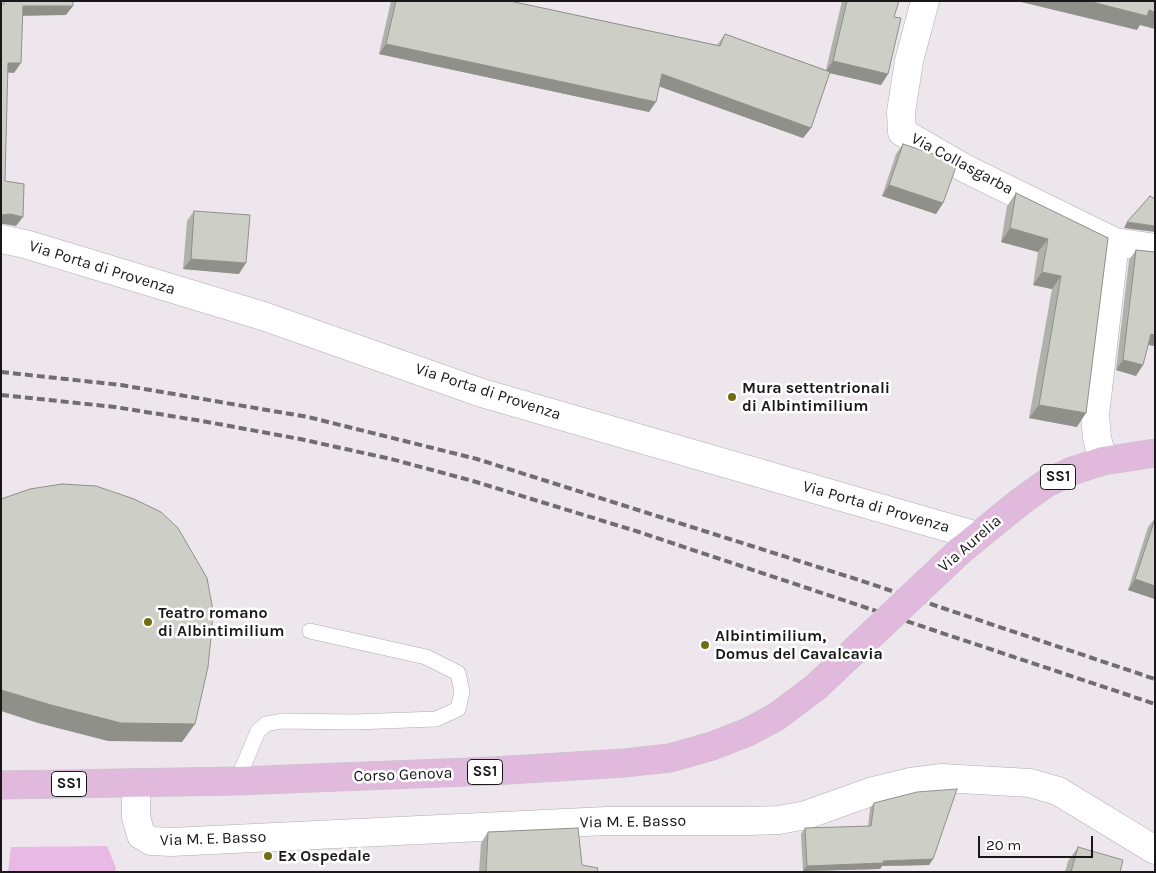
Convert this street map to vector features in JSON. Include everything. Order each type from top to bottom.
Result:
[{"type":"main road","name":"Via Aurelia","points":[[816,687],[969,543],[1045,484],[1072,471],[1104,461],[1155,453]]},
{"type":"main road","name":"Corso Genova","points":[[1,784],[238,781],[492,771],[624,763],[670,758],[712,746],[748,732],[776,717],[816,687]]},
{"type":"street","name":"Via Collasgarba","points":[[925,1],[909,61],[901,112],[902,132],[966,170],[1115,242],[1155,248]]},
{"type":"street","name":"Via Porta di Provenza","points":[[1,239],[25,244],[263,316],[482,393],[969,543]]},
{"type":"street","points":[[1104,461],[1096,438],[1095,415],[1115,242]]},
{"type":"street","name":"Via M. E. Basso","points":[[136,783],[136,817],[141,834],[151,841],[172,842],[606,820],[750,822],[779,820],[806,815],[873,791],[910,782],[942,778],[1030,783],[1058,792],[1155,850]]},
{"type":"lane","points":[[238,781],[258,731],[266,724],[282,721],[354,722],[436,719],[458,709],[462,692],[458,673],[426,657],[310,631]]},
{"type":"shaded area","points":[[107,846],[116,868],[115,872],[8,872],[11,847]]},
{"type":"building","points":[[4,1],[73,1],[73,6],[23,6],[21,63],[8,63],[5,181],[24,184],[23,217],[10,214],[1,215],[1,4],[4,4]]},
{"type":"building","points":[[396,1],[510,1],[720,46],[725,34],[830,72],[811,128],[662,74],[656,102],[386,44]]},
{"type":"building","points":[[847,1],[899,1],[894,17],[901,18],[888,74],[833,61]]},
{"type":"building","points":[[1088,1],[1155,1],[1155,12],[1149,10],[1147,16]]},
{"type":"building","points":[[903,144],[936,155],[956,167],[943,203],[889,185]]},
{"type":"building","points":[[1016,193],[1108,238],[1086,413],[1039,405],[1061,276],[1042,272],[1048,239],[1010,228]]},
{"type":"building","points":[[1150,196],[1155,199],[1155,226],[1127,222]]},
{"type":"building","points":[[194,211],[250,215],[246,263],[191,259]]},
{"type":"building","points":[[1136,250],[1155,252],[1155,335],[1151,334],[1143,365],[1123,360]]},
{"type":"building","name":"Teatro romano di Albintimilium","points":[[62,484],[96,486],[134,499],[161,512],[178,528],[207,578],[213,611],[211,637],[208,667],[195,724],[121,723],[1,690],[1,499],[30,489]]},
{"type":"building","points":[[1155,519],[1155,586],[1135,579]]},
{"type":"building","points":[[957,789],[933,859],[807,866],[805,828],[871,826],[874,803],[917,792]]},
{"type":"building","points":[[578,828],[582,865],[598,868],[597,872],[486,872],[488,832]]},
{"type":"building","points":[[1078,847],[1123,860],[1120,872],[1071,872]]},
{"type":"railway","points":[[1,372],[121,385],[308,417],[477,459],[859,580],[1155,679]]},
{"type":"railway","points":[[1,395],[115,407],[202,421],[300,439],[391,459],[473,481],[639,532],[1155,704]]},
{"type":"place","name":"Mura settentrionali di Albintimilium","points":[[732,397]]},
{"type":"place","name":"Teatro romano di Albintimilium","points":[[148,622]]},
{"type":"place","name":"Albintimilium, Domus del Cavalcavia","points":[[705,645]]},
{"type":"place","name":"Ex Ospedale","points":[[268,856]]}]
